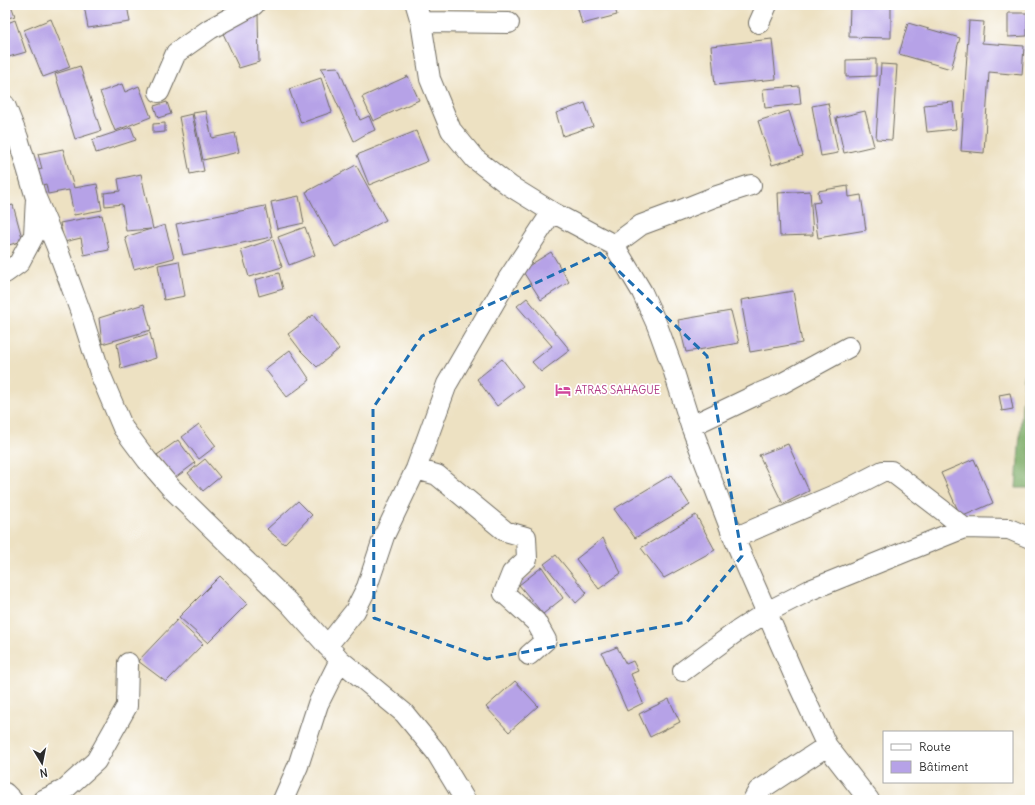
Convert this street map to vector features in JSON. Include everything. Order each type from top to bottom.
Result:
[{"type":"street","points":[[159,92],[176,53],[210,29],[254,5]]},
{"type":"street","points":[[759,23],[767,5]]},
{"type":"street","points":[[509,23],[419,13],[430,79],[451,130],[475,160],[510,186],[552,212],[614,245],[642,292],[657,325],[691,426],[734,538],[794,675],[827,746],[869,800]]},
{"type":"street","points":[[5,105],[18,138],[36,198],[56,244],[101,376],[123,428],[147,460],[172,489],[289,602],[333,653],[404,713],[436,752],[465,800]]},
{"type":"street","points":[[614,245],[641,225],[751,184]]},
{"type":"street","points":[[5,273],[19,263],[34,235],[36,198]]},
{"type":"street","points":[[283,800],[298,766],[333,653],[367,587],[384,536],[416,469],[447,384],[508,279],[552,212]]},
{"type":"street","points":[[691,426],[781,384],[849,347]]},
{"type":"street","points":[[416,469],[437,475],[505,531],[526,538],[526,559],[512,573],[504,593],[536,622],[546,640],[529,655]]},
{"type":"street","points":[[734,538],[846,490],[883,471],[891,471],[964,528]]},
{"type":"street","points":[[683,671],[736,632],[767,612],[810,590],[964,528],[1009,529],[1030,538]]},
{"type":"street","points":[[43,800],[64,790],[96,761],[127,706],[128,663]]},
{"type":"street","points":[[753,800],[758,791],[827,746]]},
{"type":"street","points":[[5,793],[12,800]]},
{"type":"highlighted area","points":[[600,253],[707,356],[742,556],[687,622],[487,659],[374,618],[373,408],[422,336]]},
{"type":"green space","points":[[1030,296],[1030,488],[1016,488]]},
{"type":"building","points":[[11,5],[15,16],[5,19],[5,6]]},
{"type":"building","points":[[84,5],[127,5],[130,22],[88,28]]},
{"type":"building","points":[[577,5],[614,5],[617,15],[582,24]]},
{"type":"building","points":[[850,5],[891,5],[891,38],[849,37]]},
{"type":"building","points":[[1008,13],[1027,13],[1027,36],[1008,37]]},
{"type":"building","points":[[258,15],[259,62],[239,68],[221,29]]},
{"type":"building","points":[[51,19],[70,67],[43,77],[24,30]]},
{"type":"building","points":[[15,20],[26,52],[5,58],[5,24]]},
{"type":"building","points":[[969,21],[984,22],[982,43],[1024,46],[1022,75],[989,72],[984,153],[961,151]]},
{"type":"building","points":[[908,23],[960,38],[951,69],[899,54]]},
{"type":"building","points":[[772,39],[776,79],[715,85],[711,46]]},
{"type":"building","points":[[876,59],[876,76],[846,77],[846,60]]},
{"type":"building","points":[[881,64],[897,65],[892,140],[876,139]]},
{"type":"building","points":[[80,66],[101,131],[75,139],[55,74]]},
{"type":"building","points":[[338,67],[360,120],[369,116],[375,130],[354,141],[321,68]]},
{"type":"building","points":[[408,76],[419,100],[373,121],[362,97]]},
{"type":"building","points":[[321,78],[332,112],[301,123],[289,89]]},
{"type":"building","points":[[122,84],[125,92],[139,86],[151,117],[115,131],[100,92]]},
{"type":"building","points":[[799,86],[801,104],[765,108],[763,89]]},
{"type":"building","points":[[167,102],[171,114],[158,118],[154,106]]},
{"type":"building","points":[[953,102],[956,129],[927,132],[924,105]]},
{"type":"building","points":[[585,103],[593,126],[563,136],[556,113]]},
{"type":"building","points":[[828,103],[838,153],[821,156],[812,106]]},
{"type":"building","points":[[206,111],[212,138],[235,133],[239,152],[203,160],[193,113]]},
{"type":"building","points":[[789,111],[803,156],[772,165],[758,121]]},
{"type":"building","points":[[865,111],[874,146],[844,153],[836,118]]},
{"type":"building","points":[[192,114],[204,171],[190,174],[179,117]]},
{"type":"building","points":[[165,123],[165,132],[153,133],[153,124]]},
{"type":"building","points":[[131,127],[136,140],[96,153],[92,140]]},
{"type":"building","points":[[416,131],[428,161],[369,185],[357,155]]},
{"type":"building","points":[[63,149],[74,188],[97,184],[102,210],[74,215],[69,190],[48,194],[46,184],[39,186],[35,171],[42,169],[38,154]]},
{"type":"building","points":[[356,165],[386,220],[335,247],[306,192]]},
{"type":"building","points":[[141,174],[153,229],[165,225],[174,258],[134,269],[125,237],[151,229],[126,231],[122,204],[105,206],[104,193],[120,191],[118,179]]},
{"type":"building","points":[[848,186],[849,197],[861,195],[866,230],[818,238],[813,203],[820,202],[818,191]]},
{"type":"building","points":[[810,191],[813,235],[780,236],[778,193]]},
{"type":"building","points":[[299,196],[304,223],[277,229],[271,202]]},
{"type":"building","points":[[13,205],[23,241],[5,246],[5,207]]},
{"type":"building","points":[[265,206],[272,237],[183,255],[176,224]]},
{"type":"building","points":[[102,215],[109,250],[84,255],[81,238],[64,242],[60,223]]},
{"type":"building","points":[[305,227],[315,255],[289,265],[278,237]]},
{"type":"building","points":[[273,239],[282,267],[249,277],[241,250]]},
{"type":"building","points":[[551,252],[569,282],[541,300],[522,270]]},
{"type":"building","points":[[179,261],[185,296],[164,300],[158,265]]},
{"type":"building","points":[[279,273],[283,289],[259,296],[255,280]]},
{"type":"building","points":[[793,291],[802,343],[750,352],[741,300]]},
{"type":"building","points":[[527,298],[570,350],[541,372],[532,362],[552,346],[517,306]]},
{"type":"building","points":[[144,304],[151,330],[102,344],[99,318]]},
{"type":"building","points":[[731,311],[739,343],[686,352],[678,320]]},
{"type":"building","points":[[313,315],[339,349],[317,367],[301,351],[288,334]]},
{"type":"building","points":[[150,333],[156,358],[121,369],[117,344]]},
{"type":"building","points":[[290,350],[310,380],[287,397],[265,369]]},
{"type":"building","points":[[502,359],[523,386],[497,406],[477,379]]},
{"type":"building","points":[[1010,393],[1013,409],[1002,411],[999,395]]},
{"type":"building","points":[[199,424],[216,446],[199,459],[182,437]]},
{"type":"building","points":[[178,440],[195,463],[175,478],[157,455]]},
{"type":"building","points":[[788,444],[809,491],[783,504],[759,455]]},
{"type":"building","points":[[205,459],[220,477],[203,491],[188,473]]},
{"type":"building","points":[[974,459],[993,503],[961,517],[941,473]]},
{"type":"building","points":[[671,475],[690,505],[635,538],[614,509]]},
{"type":"building","points":[[298,501],[312,515],[284,544],[267,529]]},
{"type":"building","points":[[696,515],[715,550],[664,578],[641,548]]},
{"type":"building","points":[[603,538],[621,573],[599,589],[576,559]]},
{"type":"building","points":[[556,555],[587,593],[576,603],[544,564]]},
{"type":"building","points":[[542,567],[563,598],[543,614],[519,585]]},
{"type":"building","points":[[220,576],[247,604],[208,643],[179,617]]},
{"type":"building","points":[[177,620],[203,644],[166,682],[138,661]]},
{"type":"building","points":[[617,647],[626,664],[633,661],[638,671],[631,674],[643,703],[627,711],[602,653]]},
{"type":"building","points":[[515,681],[538,706],[509,732],[486,707]]},
{"type":"building","points":[[669,699],[680,722],[650,737],[639,714]]},
{"type":"place","name":"ATRAS SAHAGUE","points":[[563,390]]}]
